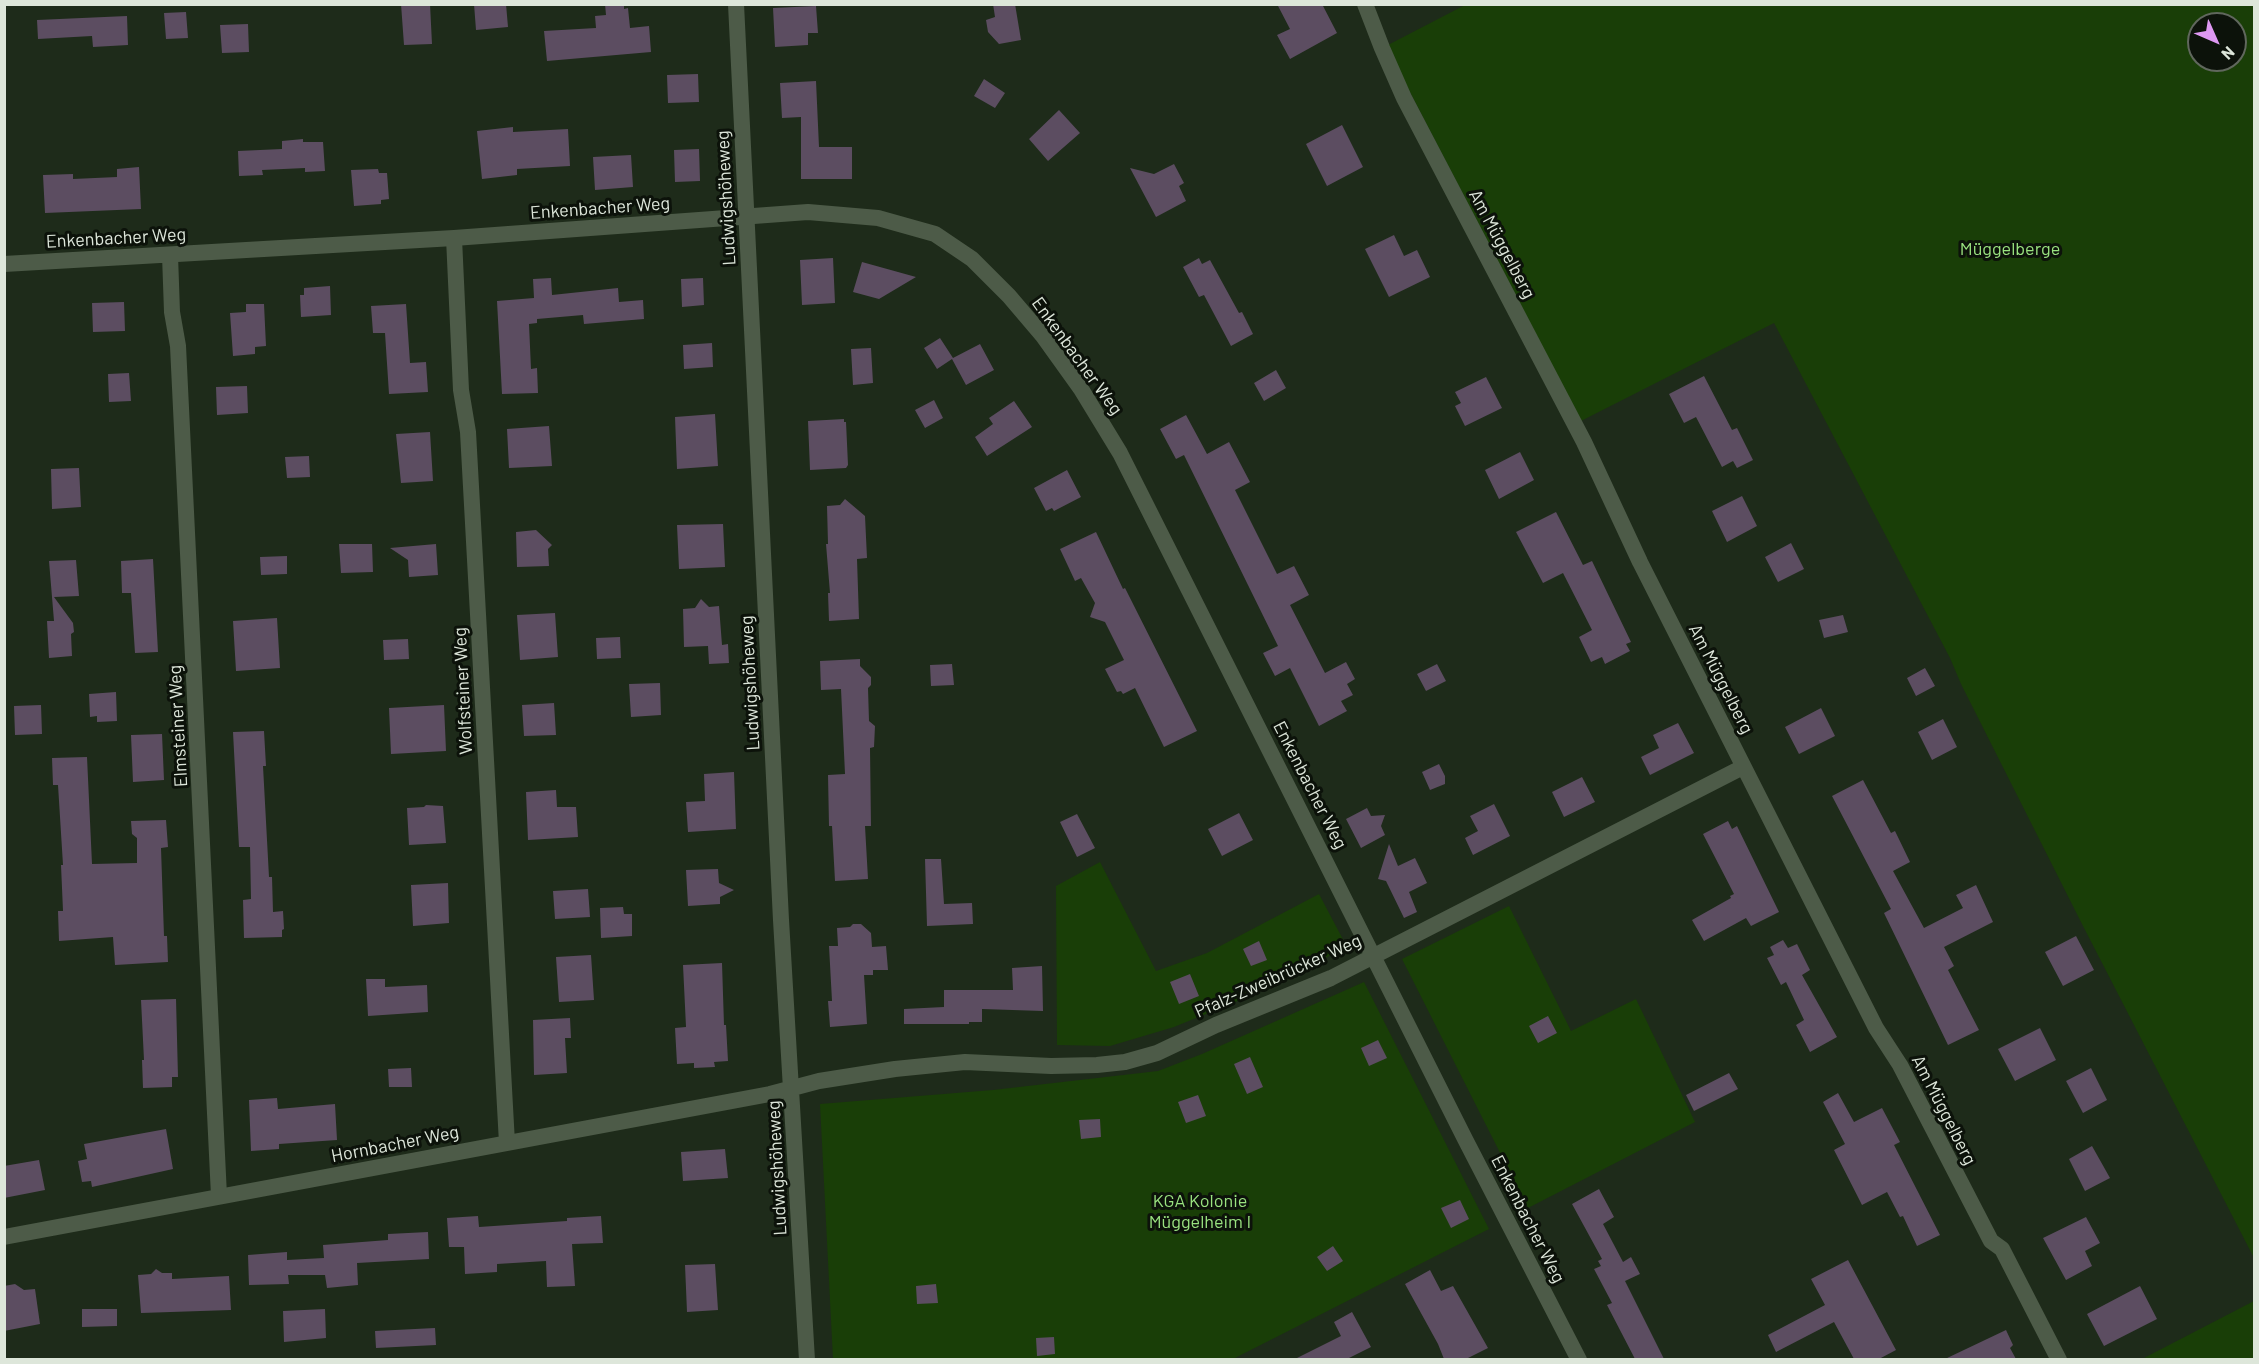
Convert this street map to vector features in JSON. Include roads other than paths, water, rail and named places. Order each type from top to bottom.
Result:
[{"type":"street","name":"Ludwigshöheweg","points":[[736,4],[781,910],[807,1359]]},
{"type":"street","name":"Am Müggelberg","points":[[1365,4],[1404,98],[1584,442],[1640,562],[1876,1028],[1900,1065],[1991,1241],[2002,1249],[2059,1359]]},
{"type":"street","name":"Enkenbacher Weg","points":[[4,264],[454,238],[808,212],[878,218],[935,234],[972,259],[1009,296],[1043,336],[1081,389],[1120,453],[1465,1139],[1579,1359]]},
{"type":"street","name":"Wolfsteiner Weg","points":[[454,238],[461,390],[469,444],[507,1143]]},
{"type":"street","name":"Elmsteiner Weg","points":[[170,255],[172,312],[179,357],[219,1196]]},
{"type":"street","name":"Pfalz-Zweibrücker Weg","points":[[793,1089],[819,1081],[938,1064],[1097,1065],[1125,1062],[1157,1053],[1216,1025],[1331,978],[1743,766]]},
{"type":"street","name":"Hornbacher Weg","points":[[4,1236],[793,1089]]},
{"type":"park label","name":"Müggelberge","points":[[2010,249]]},
{"type":"park label","name":"KGA Kolonie Müggelheim I","points":[[1200,1211]]}]
